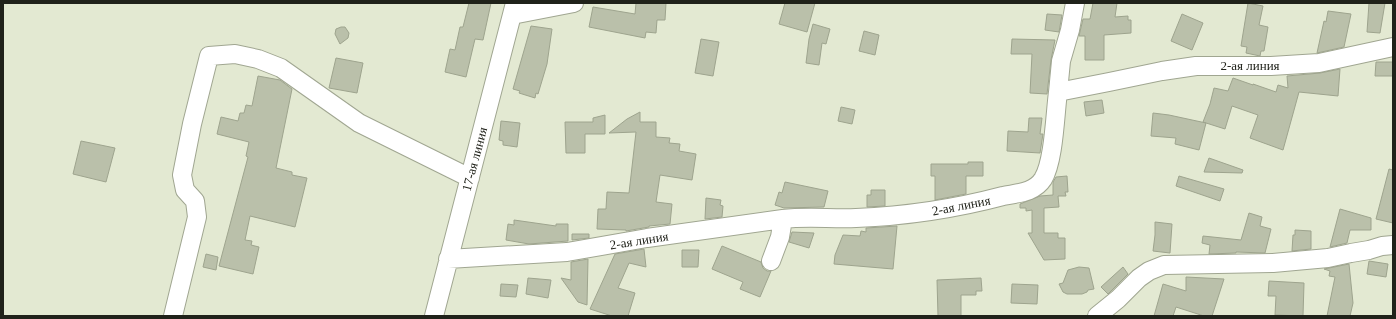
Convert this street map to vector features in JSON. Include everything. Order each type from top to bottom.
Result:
[{"type":"street","points":[[514,9],[574,3]]},
{"type":"street","points":[[1058,92],[1061,61],[1070,30],[1075,3]]},
{"type":"street","name":"17-ая линия","points":[[434,316],[514,9]]},
{"type":"street","name":"2-ая линия","points":[[448,259],[567,252],[647,238],[800,217],[855,218],[917,214],[944,210],[1028,191],[1040,183],[1047,170],[1051,152],[1058,92],[1162,71],[1196,66],[1271,66],[1319,63],[1393,48]]},
{"type":"street","points":[[173,316],[197,217],[194,201],[185,190],[182,175],[208,56],[235,54],[258,58],[281,68],[358,123],[470,178]]},
{"type":"street","points":[[771,261],[780,237],[783,219]]},
{"type":"street","points":[[1098,316],[1139,278],[1149,271],[1164,265],[1273,263],[1328,258],[1351,252],[1393,245]]},
{"type":"building","points":[[469,3],[491,3],[483,40],[475,39],[466,77],[445,72],[450,49],[455,50],[460,27],[463,27]]},
{"type":"building","points":[[636,3],[666,3],[665,20],[657,20],[656,33],[646,32],[645,38],[589,27],[593,7],[635,14]]},
{"type":"building","points":[[785,3],[815,3],[807,32],[779,24]]},
{"type":"building","points":[[1093,3],[1117,3],[1115,17],[1128,16],[1128,20],[1131,20],[1131,33],[1104,35],[1104,60],[1085,60],[1085,36],[1079,36],[1083,19],[1090,19]]},
{"type":"building","points":[[1248,3],[1263,6],[1259,25],[1268,27],[1264,51],[1261,51],[1260,56],[1246,53],[1247,47],[1241,46]]},
{"type":"building","points":[[1369,3],[1385,3],[1380,33],[1367,32]]},
{"type":"building","points":[[1328,11],[1351,14],[1344,47],[1317,53],[1324,21],[1326,22]]},
{"type":"building","points":[[1047,14],[1062,15],[1059,32],[1045,30]]},
{"type":"building","points":[[1182,14],[1203,23],[1192,50],[1171,41]]},
{"type":"building","points":[[813,24],[830,29],[826,44],[822,43],[819,65],[806,63],[809,39]]},
{"type":"building","points":[[531,26],[552,29],[547,64],[538,94],[536,93],[535,98],[519,93],[520,91],[513,89]]},
{"type":"building","points":[[345,27],[349,33],[348,38],[340,44],[335,34],[336,29]]},
{"type":"building","points":[[864,31],[879,35],[875,55],[859,51]]},
{"type":"building","points":[[701,39],[719,42],[713,76],[695,73]]},
{"type":"building","points":[[1012,39],[1055,40],[1047,94],[1030,93],[1032,54],[1011,54]]},
{"type":"building","points":[[336,58],[363,63],[357,93],[329,88]]},
{"type":"building","points":[[1376,62],[1393,62],[1393,76],[1375,76]]},
{"type":"building","points":[[1340,69],[1338,96],[1299,92],[1283,150],[1250,138],[1258,115],[1232,106],[1225,129],[1203,122],[1214,88],[1228,91],[1233,78],[1276,92],[1278,85],[1288,88],[1287,76],[1320,73]]},
{"type":"building","points":[[258,76],[280,80],[292,89],[276,168],[292,172],[292,175],[307,178],[295,227],[250,216],[245,240],[252,241],[251,245],[259,247],[253,274],[219,266],[248,157],[246,156],[249,142],[217,134],[221,117],[238,121],[240,113],[244,113],[246,105],[252,106]]},
{"type":"building","points":[[1102,100],[1104,113],[1086,116],[1084,102]]},
{"type":"building","points":[[841,107],[855,110],[852,124],[838,121]]},
{"type":"building","points":[[640,112],[640,122],[656,122],[656,137],[670,138],[669,143],[680,144],[679,151],[696,154],[692,180],[660,175],[656,202],[672,204],[670,224],[649,226],[626,231],[597,229],[598,209],[606,209],[607,192],[629,193],[636,132],[609,133],[627,119]]},
{"type":"building","points":[[1153,113],[1206,123],[1199,150],[1175,144],[1176,138],[1151,136]]},
{"type":"building","points":[[605,115],[605,134],[585,134],[585,153],[566,153],[565,122],[593,122],[593,118]]},
{"type":"building","points":[[1029,118],[1042,118],[1040,134],[1043,134],[1040,153],[1007,151],[1008,131],[1028,132]]},
{"type":"building","points":[[501,121],[520,123],[517,147],[503,145],[503,141],[499,140]]},
{"type":"building","points":[[81,141],[115,148],[106,182],[73,174]]},
{"type":"building","points":[[1209,158],[1243,170],[1242,173],[1204,172]]},
{"type":"building","points":[[968,162],[983,162],[983,176],[966,176],[966,194],[935,200],[935,176],[931,176],[931,164],[968,164]]},
{"type":"building","points":[[1389,169],[1393,170],[1393,223],[1376,219]]},
{"type":"building","points":[[1067,176],[1068,192],[1065,192],[1066,196],[1058,196],[1059,207],[1044,208],[1044,233],[1058,233],[1058,238],[1065,238],[1065,259],[1044,260],[1028,233],[1032,233],[1032,210],[1026,211],[1026,208],[1020,208],[1020,204],[1040,196],[1053,195],[1053,182],[1056,177]]},
{"type":"building","points":[[1179,176],[1224,189],[1220,201],[1176,186]]},
{"type":"building","points":[[785,182],[828,191],[824,207],[784,208],[775,205],[779,192],[782,193]]},
{"type":"building","points":[[871,190],[885,190],[885,206],[867,207],[867,195],[871,195]]},
{"type":"building","points":[[706,198],[721,200],[720,205],[723,206],[722,217],[705,219]]},
{"type":"building","points":[[1340,209],[1371,218],[1371,230],[1350,230],[1347,243],[1330,247]]},
{"type":"building","points":[[1249,213],[1262,217],[1260,226],[1271,229],[1265,253],[1236,252],[1209,254],[1210,245],[1202,243],[1203,236],[1241,240]]},
{"type":"building","points":[[514,220],[556,226],[556,224],[568,224],[568,241],[529,244],[506,240],[508,224],[514,225]]},
{"type":"building","points":[[1155,222],[1172,224],[1170,253],[1153,251]]},
{"type":"building","points":[[897,226],[893,269],[834,264],[835,255],[843,235],[860,236],[861,231],[866,232],[866,228]]},
{"type":"building","points":[[1295,230],[1311,231],[1311,249],[1292,251],[1293,235],[1295,235]]},
{"type":"building","points":[[792,232],[814,233],[809,248],[789,242]]},
{"type":"building","points":[[572,234],[589,234],[589,238],[572,240]]},
{"type":"building","points":[[722,246],[761,262],[763,268],[767,271],[771,271],[760,297],[740,289],[743,282],[712,269]]},
{"type":"building","points":[[644,249],[646,267],[629,263],[618,288],[635,293],[628,316],[612,316],[590,309],[615,254]]},
{"type":"building","points":[[682,250],[699,250],[698,267],[682,267]]},
{"type":"building","points":[[206,254],[218,257],[216,270],[203,267]]},
{"type":"building","points":[[588,259],[587,305],[578,302],[561,278],[571,280],[571,262]]},
{"type":"building","points":[[1369,261],[1388,264],[1386,277],[1367,274]]},
{"type":"building","points":[[1349,264],[1353,303],[1350,316],[1327,316],[1335,277],[1329,276],[1330,271],[1324,269]]},
{"type":"building","points":[[1079,267],[1089,268],[1094,289],[1088,290],[1082,294],[1067,294],[1063,292],[1059,284],[1063,283],[1068,270]]},
{"type":"building","points":[[1123,267],[1128,274],[1108,294],[1101,287]]},
{"type":"building","points":[[1186,277],[1224,279],[1212,316],[1204,316],[1176,307],[1173,316],[1154,316],[1163,284],[1186,291]]},
{"type":"building","points":[[528,278],[551,280],[548,298],[526,294]]},
{"type":"building","points":[[981,278],[982,291],[976,291],[976,295],[961,295],[961,316],[938,316],[937,280]]},
{"type":"building","points":[[1269,281],[1304,283],[1303,316],[1275,315],[1276,296],[1268,296]]},
{"type":"building","points":[[501,284],[518,285],[516,297],[500,296]]},
{"type":"building","points":[[1012,284],[1038,285],[1037,304],[1011,303]]}]
